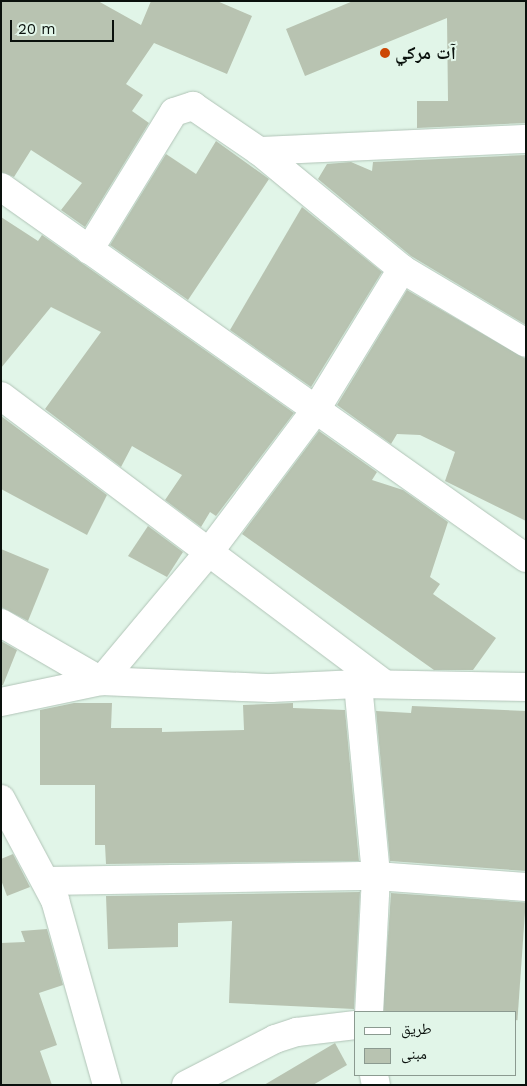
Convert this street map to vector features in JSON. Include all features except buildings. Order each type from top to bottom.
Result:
[{"type":"street","points":[[89,250],[180,107],[198,107],[259,151],[402,269],[526,343]]},
{"type":"street","points":[[259,151],[526,138]]},
{"type":"street","points":[[1,187],[315,411],[526,558]]},
{"type":"street","points":[[101,681],[209,552],[315,411],[402,269]]},
{"type":"street","points":[[1,396],[209,552],[371,684],[376,876],[369,1011]]},
{"type":"street","points":[[1,623],[101,681]]},
{"type":"street","points":[[1,702],[101,681],[271,688],[371,684],[526,687]]},
{"type":"street","points":[[1,799],[46,881],[69,944],[108,1085]]},
{"type":"street","points":[[46,881],[376,876],[526,887]]},
{"type":"street","points":[[186,1085],[276,1039],[297,1032],[354,1025]]},
{"type":"place","name":"آت مركي","points":[[385,53]]}]
